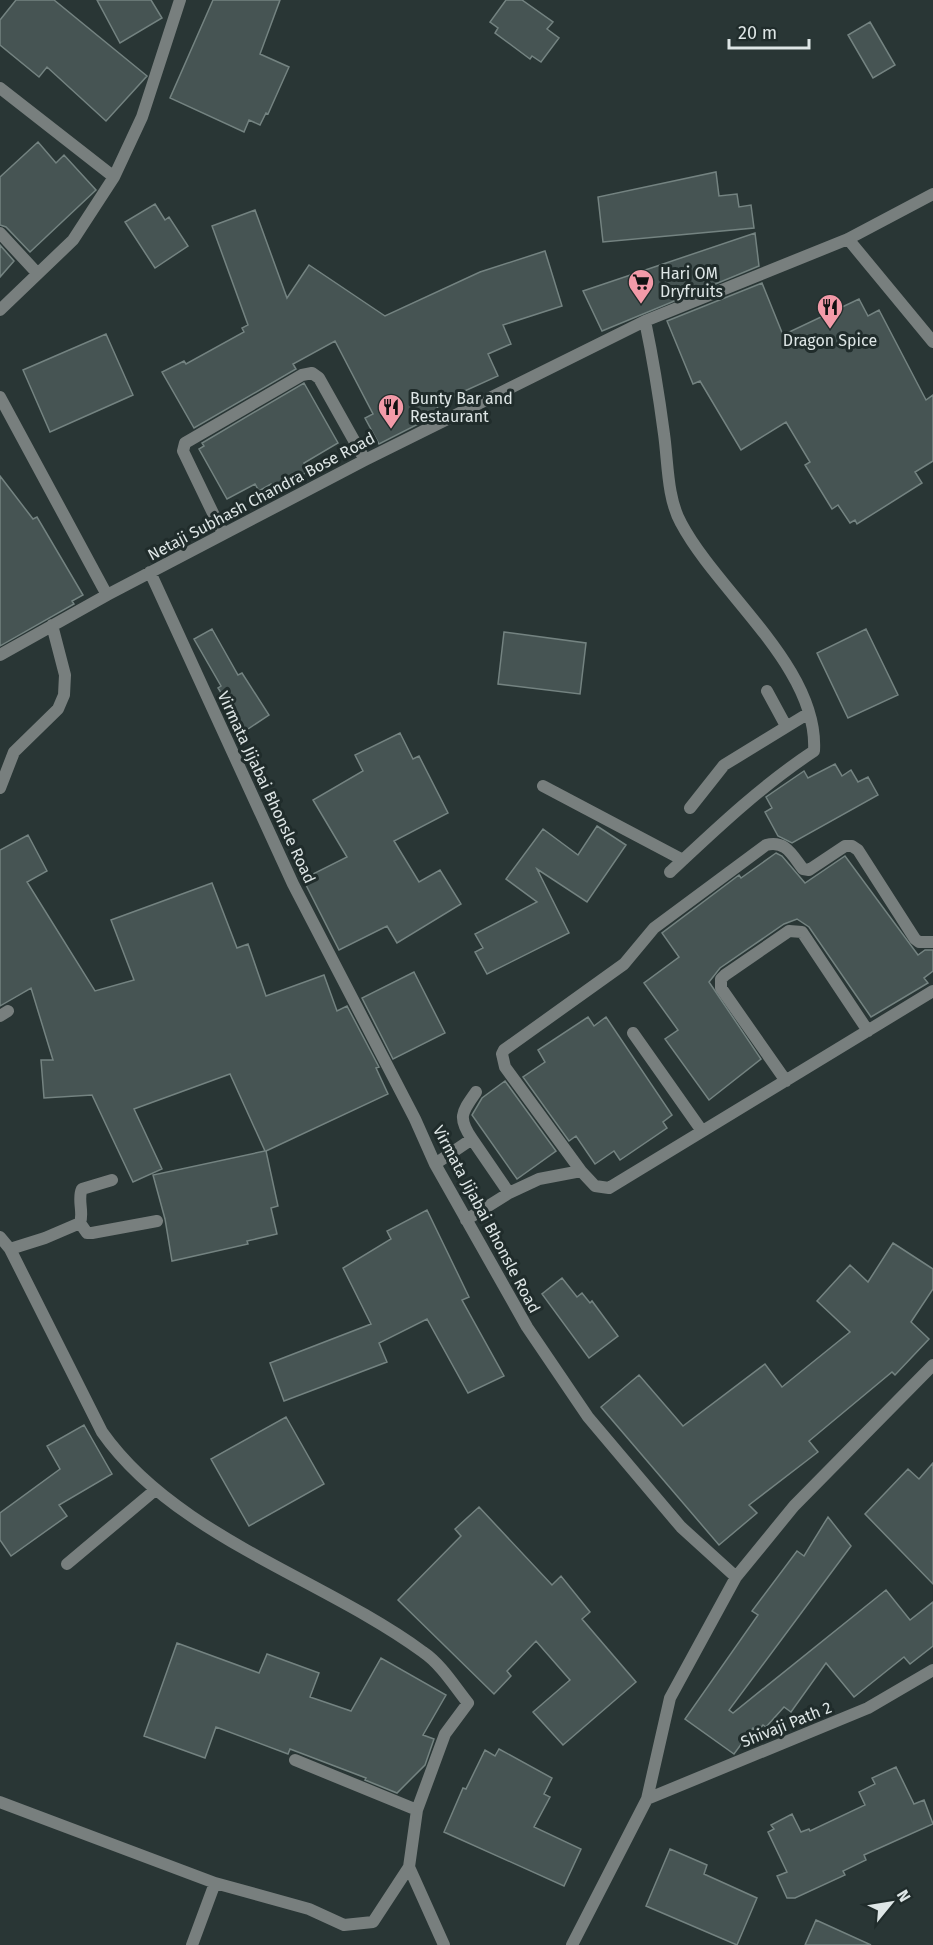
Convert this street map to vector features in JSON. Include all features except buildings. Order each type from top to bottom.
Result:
[{"type":"street","points":[[0,310],[73,240],[114,177],[142,117],[180,0]]},
{"type":"street","points":[[0,88],[114,177]]},
{"type":"street","name":"Netaji Subhash Chandra Bose Road","points":[[0,655],[150,572],[365,460],[645,321],[848,239],[933,194]]},
{"type":"street","points":[[0,233],[38,273]]},
{"type":"street","points":[[848,239],[933,342]]},
{"type":"street","points":[[645,321],[657,377],[674,505],[680,523],[718,577],[782,658],[815,731],[814,751],[779,774],[693,848],[670,872]]},
{"type":"street","points":[[223,534],[183,451],[185,443],[302,375],[312,373],[319,378],[365,460]]},
{"type":"street","points":[[0,397],[107,595]]},
{"type":"street","name":"Virmata Jijabai Bhonsle Road","points":[[150,572],[293,884],[415,1119],[435,1164],[527,1327],[588,1417],[681,1527],[736,1577]]},
{"type":"street","points":[[0,788],[14,752],[58,709],[64,695],[65,675],[52,626]]},
{"type":"street","points":[[767,691],[786,726]]},
{"type":"street","points":[[690,808],[724,765],[808,713]]},
{"type":"street","points":[[543,786],[683,860]]},
{"type":"street","points":[[933,942],[919,942],[915,939],[858,850],[852,846],[845,846],[809,870],[803,869],[781,844],[766,845],[654,928],[624,964],[504,1050],[502,1054],[505,1067],[582,1171],[595,1186],[609,1188],[933,991]]},
{"type":"street","points":[[786,1081],[721,988],[721,979],[789,931],[802,932],[868,1031]]},
{"type":"street","points":[[633,1033],[702,1131]]},
{"type":"street","points":[[476,1092],[462,1111],[462,1125],[510,1193]]},
{"type":"street","points":[[435,1164],[472,1138]]},
{"type":"street","points":[[466,1220],[510,1193],[539,1179],[582,1171]]},
{"type":"street","points":[[80,1223],[82,1189],[112,1180]]},
{"type":"street","points":[[80,1223],[87,1233],[92,1233],[157,1221]]},
{"type":"street","points":[[10,1249],[45,1238],[80,1223]]},
{"type":"street","points":[[0,1237],[10,1249],[102,1432],[119,1457],[154,1491],[228,1538],[382,1625],[426,1653],[468,1703],[445,1734],[417,1810],[408,1868],[373,1922],[345,1925],[309,1909],[216,1883],[0,1802]]},
{"type":"street","points":[[572,1945],[647,1799],[670,1698],[736,1577],[794,1506],[933,1365]]},
{"type":"street","points":[[67,1564],[154,1491]]},
{"type":"street","name":"Shivaji Path 2","points":[[647,1799],[868,1708],[933,1670]]},
{"type":"street","points":[[294,1760],[417,1810]]},
{"type":"street","points":[[408,1868],[444,1945]]},
{"type":"street","points":[[192,1945],[216,1883]]},
{"type":"place","name":"Hari OM Dryfruits","points":[[641,305]]},
{"type":"place","name":"Dragon Spice","points":[[830,330]]},
{"type":"place","name":"Bunty Bar and Restaurant","points":[[391,430]]}]
